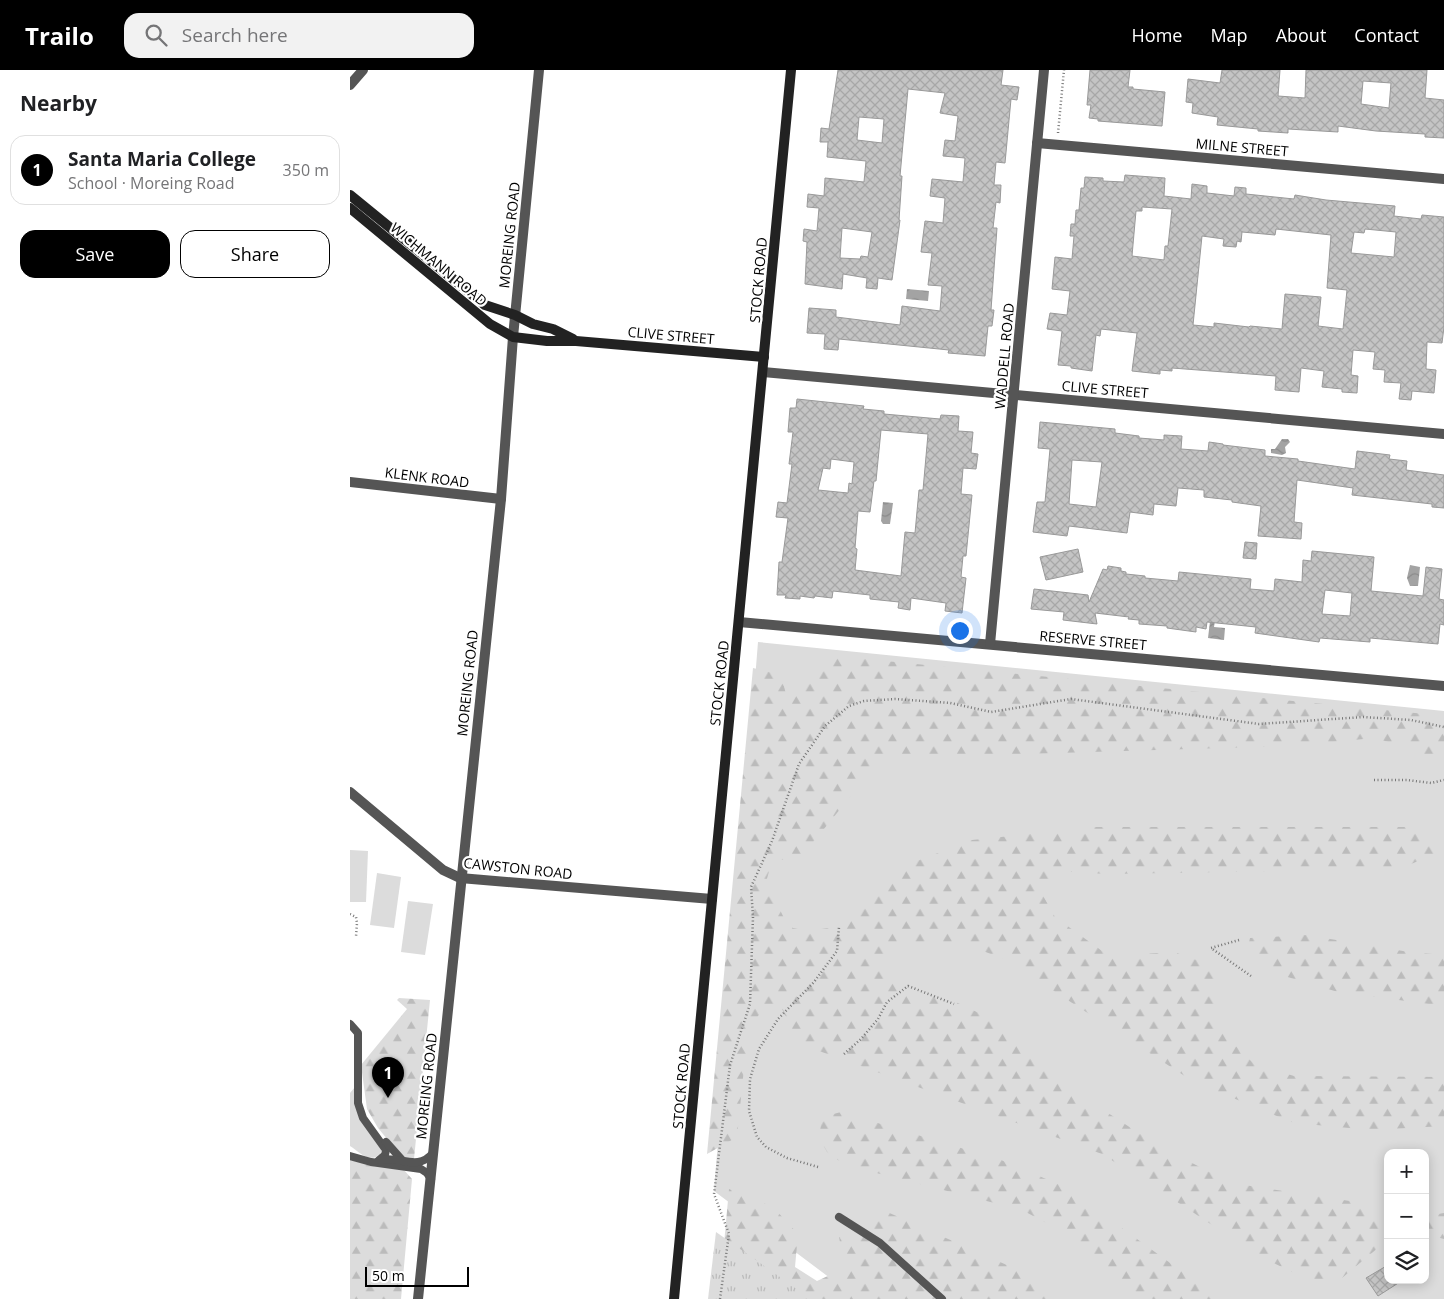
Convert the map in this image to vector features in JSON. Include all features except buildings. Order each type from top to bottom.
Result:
[{"type":"street","points":[[350,85],[362,70]]},
{"type":"street","name":"MOREING ROAD","points":[[418,1299],[500,499],[515,315],[539,70]]},
{"type":"street","name":"STOCK ROAD","points":[[674,1299],[791,70]]},
{"type":"street","name":"WADDELL ROAD","points":[[990,644],[1044,70]]},
{"type":"street","name":"MILNE STREET","points":[[1037,143],[1444,179]]},
{"type":"street","name":"WICHMANN ROAD","points":[[350,195],[475,298],[485,305],[515,315]]},
{"type":"street","name":"WICHMANN ROAD","points":[[350,208],[490,324],[513,337]]},
{"type":"street","name":"CLIVE STREET","points":[[515,315],[533,324],[553,329],[576,341]]},
{"type":"street","name":"CLIVE STREET","points":[[513,337],[764,357]]},
{"type":"street","name":"CLIVE STREET","points":[[763,372],[1444,434]]},
{"type":"street","name":"KLENK ROAD","points":[[350,482],[500,499]]},
{"type":"street","name":"RESERVE STREET","points":[[739,622],[1444,686]]},
{"type":"street","name":"CAWSTON ROAD","points":[[350,792],[443,870],[460,878],[712,899]]},
{"type":"lane","points":[[350,1024],[358,1033],[358,1095],[360,1111],[386,1150],[385,1155],[375,1162]]},
{"type":"lane","points":[[359,1067],[364,1106],[368,1117],[394,1153],[402,1160]]},
{"type":"lane","points":[[375,1162],[391,1158],[418,1163],[426,1160],[433,1153]]},
{"type":"lane","points":[[350,1156],[421,1169],[427,1172],[431,1180]]},
{"type":"lane","points":[[839,1217],[880,1243],[942,1299]]},
{"type":"path","points":[[1057,145],[1064,70]]},
{"type":"path","points":[[720,1299],[729,1234],[714,1194],[730,1065],[750,1004],[753,916],[751,888],[772,841],[799,764],[825,726],[849,706],[864,701],[895,699],[950,703],[991,712],[1071,699],[1259,724],[1364,717],[1411,720],[1444,727]]},
{"type":"path","points":[[1374,780],[1407,780],[1432,783],[1444,780]]},
{"type":"path","points":[[350,914],[356,917],[356,937]]},
{"type":"path","points":[[818,1167],[787,1158],[766,1148],[757,1136],[749,1110],[750,1078],[759,1050],[778,1019],[814,982],[837,951],[839,927]]},
{"type":"path","points":[[1239,940],[1211,948],[1252,976]]},
{"type":"path","points":[[844,1054],[872,1026],[887,1002],[908,986],[954,1004]]},
{"type":"green space","points":[[758,642],[1444,711],[1444,1299],[858,1299],[714,1191]]},
{"type":"green space","points":[[834,656],[1425,714],[1441,718],[1444,725],[1444,751],[1430,758],[1414,757],[1410,748],[1374,738],[1291,746],[888,758],[859,786],[801,857],[772,861],[766,882],[784,918],[793,928],[808,931],[828,928],[860,910],[896,869],[972,840],[1095,827],[1420,827],[1436,853],[1400,869],[1107,874],[1054,871],[1041,892],[1055,917],[1109,956],[1174,952],[1211,965],[1219,982],[1213,1009],[1219,1029],[1254,1064],[1294,1076],[1444,1077],[1444,1126],[1372,1130],[1294,1123],[1194,1082],[1006,960],[963,943],[901,945],[877,965],[906,991],[939,994],[1004,1025],[1082,1096],[1157,1145],[1231,1183],[1383,1206],[1379,1247],[1342,1278],[1317,1284],[1257,1255],[1102,1154],[800,1044],[781,1007],[764,1008],[750,1027],[737,1137],[707,1154],[753,668],[781,675],[786,694]]},
{"type":"green space","points":[[350,850],[368,851],[366,902],[350,902]]},
{"type":"green space","points":[[377,873],[401,877],[394,928],[370,925]]},
{"type":"green space","points":[[408,901],[433,904],[425,955],[401,952]]},
{"type":"green space","points":[[1306,935],[1409,952],[1444,955],[1444,1006],[1338,992],[1264,970],[1247,952],[1250,938]]},
{"type":"green space","points":[[399,998],[430,1000],[414,1159],[402,1157],[378,1128],[367,1109],[361,1065],[407,1009],[397,1000]]},
{"type":"green space","points":[[355,1087],[356,1098],[382,1148],[380,1155],[375,1157],[364,1156],[350,1146],[350,1093]]},
{"type":"green space","points":[[841,1112],[1001,1160],[1065,1187],[1220,1299],[1144,1299],[1071,1236],[1022,1210],[845,1165],[827,1152],[819,1138],[822,1117]]},
{"type":"green space","points":[[350,1160],[404,1170],[412,1179],[401,1299],[350,1299]]},
{"type":"green space","points":[[729,1189],[773,1207],[798,1234],[795,1267],[817,1281],[845,1268],[839,1237],[870,1237],[876,1207],[1036,1278],[1061,1299],[719,1299]]},
{"type":"green space","points":[[1444,1213],[1444,1239],[1429,1235],[1429,1215]]},
{"type":"green space","points":[[716,1232],[811,1299],[708,1299]]},
{"type":"water","points":[[907,289],[929,291],[928,301],[906,299]]},
{"type":"water","points":[[1282,439],[1288,439],[1290,442],[1285,447],[1286,453],[1282,455],[1271,453],[1271,449],[1275,449]]},
{"type":"water","points":[[883,502],[893,503],[890,524],[883,524],[881,521]]},
{"type":"water","points":[[1410,565],[1420,567],[1418,586],[1410,586],[1407,578]]},
{"type":"water","points":[[1211,613],[1216,614],[1214,627],[1225,628],[1224,640],[1208,638]]},
{"type":"place","name":"Santa Maria College","points":[[388,1098]]}]
